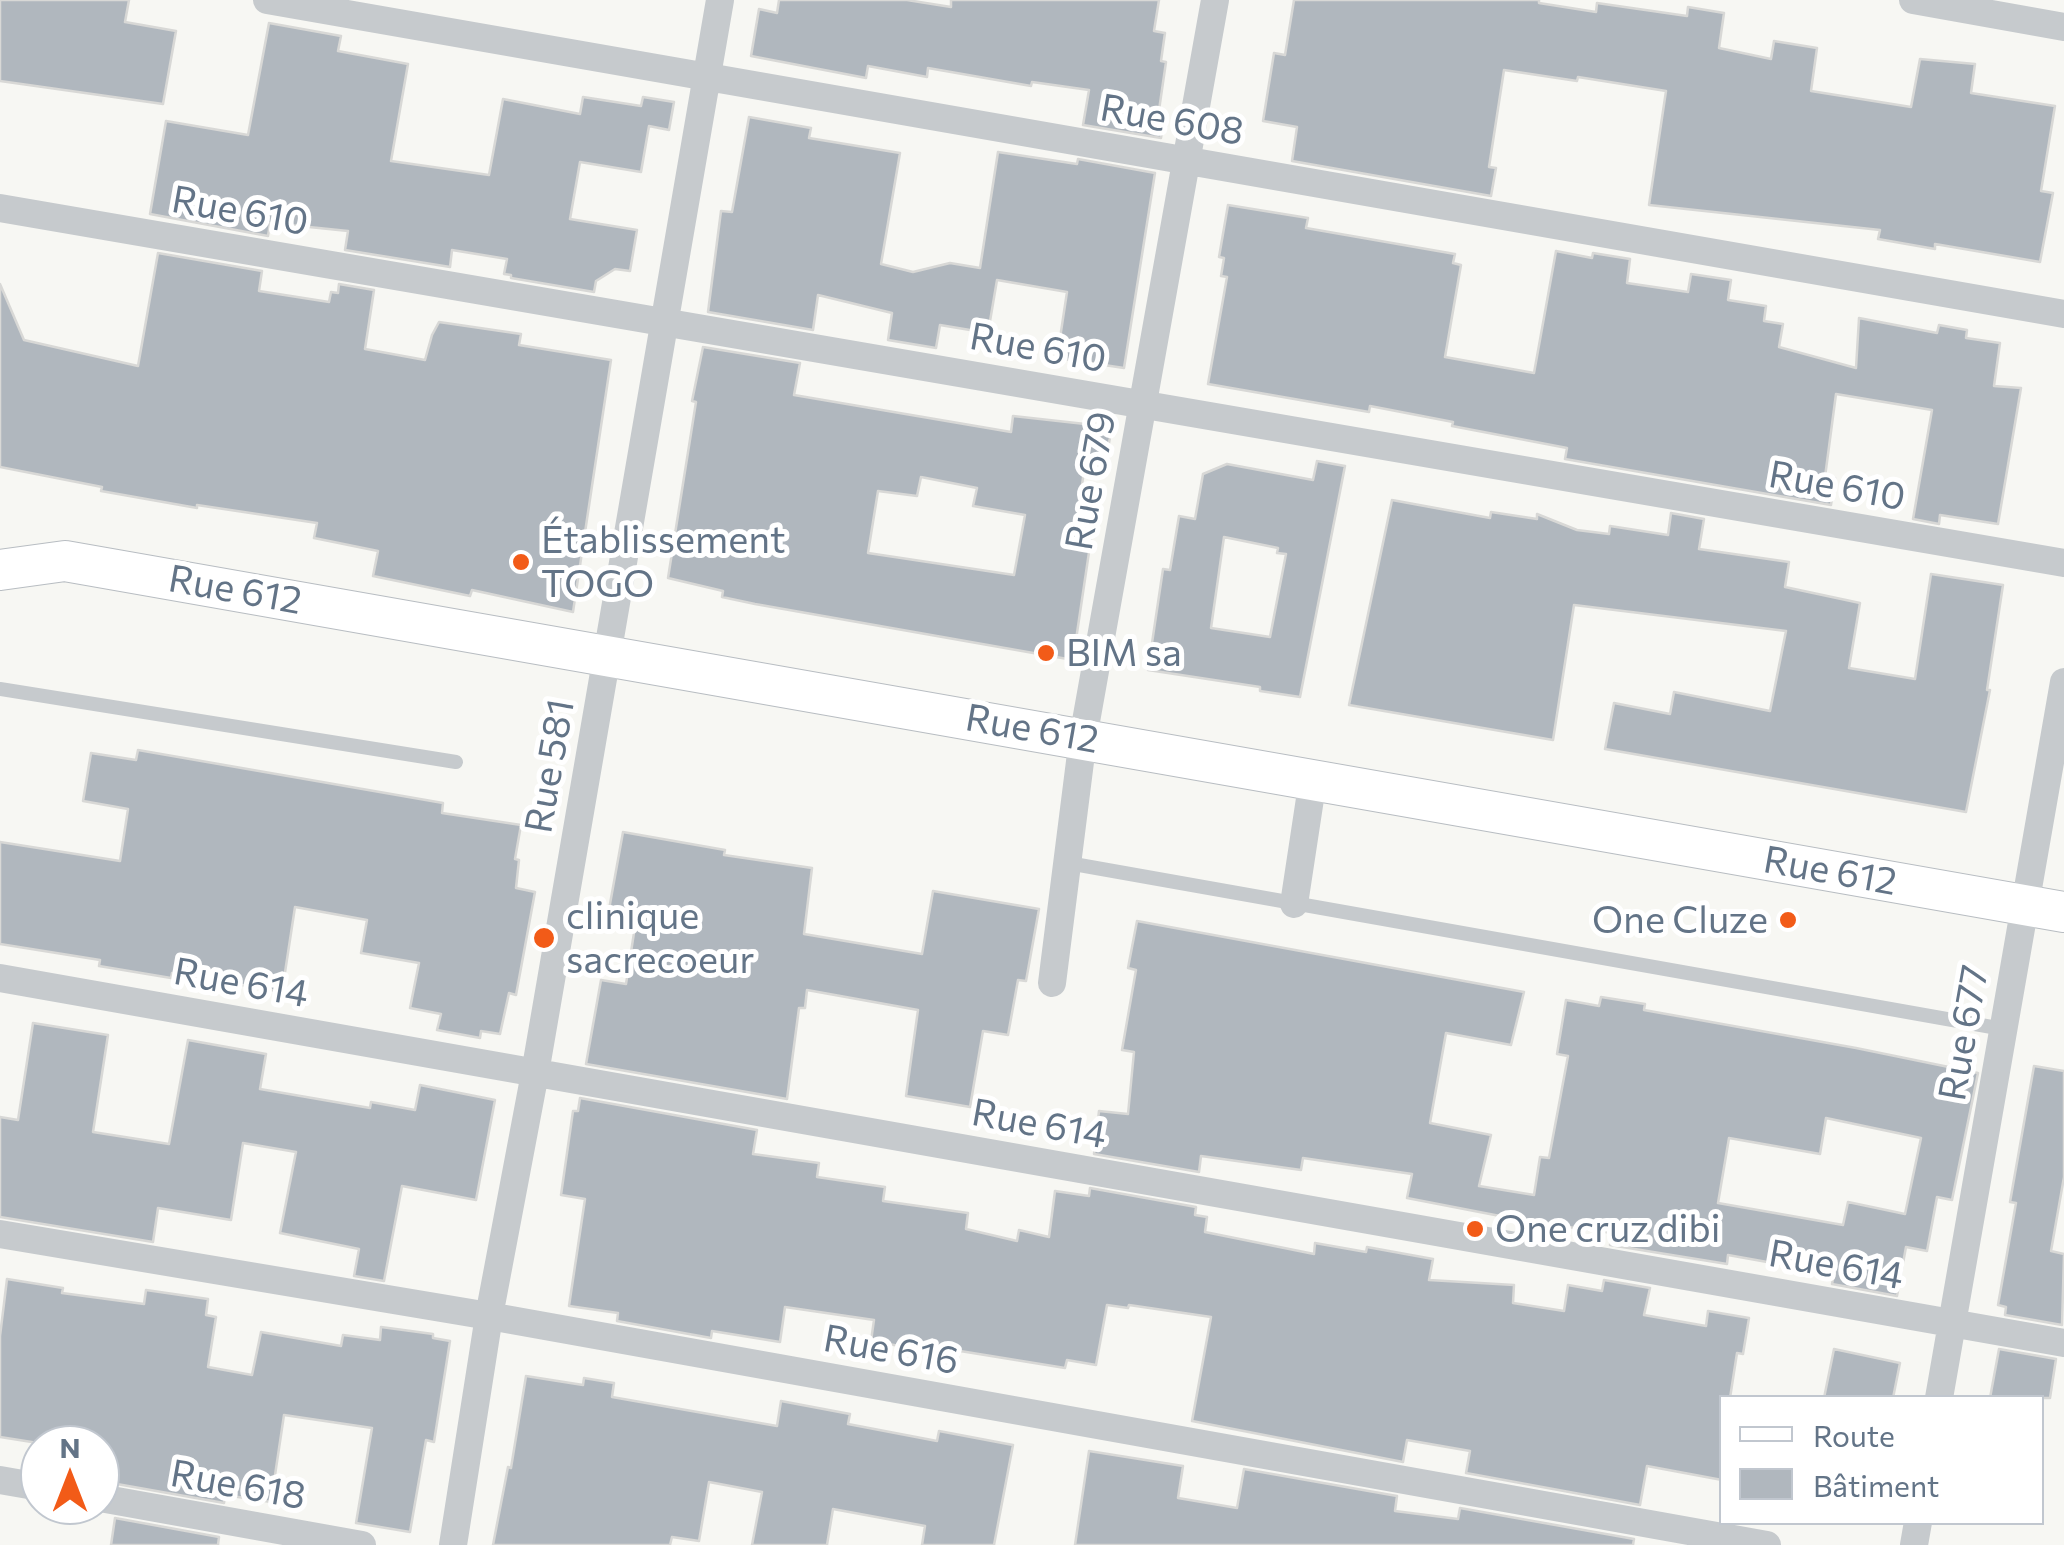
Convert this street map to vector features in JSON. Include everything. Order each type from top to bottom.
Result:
[{"type":"street","name":"Rue 608","points":[[267,0],[2064,314]]},
{"type":"street","name":"Rue 581","points":[[453,1545],[489,1316],[535,1073],[720,0]]},
{"type":"street","name":"Rue 679","points":[[1052,983],[1083,738],[1214,0]]},
{"type":"street","points":[[1913,0],[2064,27]]},
{"type":"street","name":"Rue 610","points":[[0,208],[2064,563]]},
{"type":"street","name":"Rue 612","points":[[0,570],[65,561],[2064,912]]},
{"type":"street","name":"Rue 677","points":[[1940,1395],[2064,682]]},
{"type":"street","points":[[1294,904],[1313,779]]},
{"type":"street","name":"Rue 614","points":[[0,978],[2064,1343]]},
{"type":"street","name":"Rue 616","points":[[0,1234],[489,1316],[1767,1545]]},
{"type":"street","name":"Rue 618","points":[[120,1502],[362,1545]]},
{"type":"lane","points":[[0,689],[456,762]]},
{"type":"lane","points":[[1068,864],[2003,1028]]},
{"type":"building","points":[[0,0],[129,0],[125,22],[176,31],[163,104],[0,81]]},
{"type":"building","points":[[779,0],[907,0],[951,7],[951,0],[1159,0],[1154,31],[1165,33],[1161,61],[1166,62],[1158,117],[1164,118],[1161,138],[1083,125],[1089,90],[1032,82],[1031,86],[928,68],[927,77],[868,66],[866,78],[751,56],[759,9],[777,13]]},
{"type":"building","points":[[1294,0],[1539,0],[1596,12],[1597,3],[1687,16],[1688,7],[1724,13],[1719,48],[1771,59],[1774,41],[1817,48],[1811,91],[1911,107],[1920,59],[1975,64],[1971,93],[2055,106],[2041,191],[2053,193],[2040,262],[1935,244],[1935,249],[1878,239],[1880,230],[1649,205],[1666,91],[1578,77],[1577,81],[1504,70],[1489,167],[1496,168],[1491,196],[1292,161],[1297,127],[1263,121],[1274,53],[1285,55]]},
{"type":"building","points":[[269,23],[341,36],[338,51],[408,64],[391,161],[489,175],[503,99],[580,114],[583,97],[641,106],[643,97],[674,102],[669,130],[649,126],[641,172],[580,162],[570,219],[637,230],[630,271],[615,269],[596,281],[594,292],[511,278],[504,274],[507,259],[452,250],[450,267],[345,250],[348,231],[270,223],[268,236],[150,214],[166,121],[248,135]]},
{"type":"building","points":[[749,117],[811,128],[809,138],[900,153],[881,264],[913,272],[950,263],[980,268],[998,152],[1077,164],[1078,159],[1155,173],[1124,368],[1057,358],[1067,292],[997,280],[988,333],[940,325],[936,348],[888,340],[892,313],[818,295],[813,330],[708,312],[721,211],[732,212]]},
{"type":"building","points":[[1228,205],[1308,218],[1306,228],[1455,254],[1453,263],[1461,265],[1445,357],[1534,373],[1556,251],[1592,258],[1593,253],[1630,259],[1627,283],[1688,292],[1691,274],[1731,280],[1728,300],[1766,306],[1764,321],[1783,324],[1779,347],[1856,368],[1859,318],[1937,333],[1939,325],[1967,330],[1966,338],[2000,343],[1994,386],[2021,388],[1998,524],[1940,515],[1939,524],[1913,519],[1932,410],[1836,394],[1825,477],[1835,478],[1831,505],[1565,459],[1567,448],[1452,426],[1453,422],[1370,406],[1369,412],[1208,384],[1227,277],[1221,276],[1224,258],[1219,257]]},
{"type":"building","points":[[158,253],[262,271],[259,291],[329,302],[331,292],[338,293],[339,284],[374,290],[365,349],[425,360],[439,322],[521,334],[519,345],[611,360],[573,612],[472,590],[470,596],[373,576],[378,551],[314,538],[317,523],[197,508],[0,467],[0,284],[24,340],[138,366]]},
{"type":"building","points":[[703,347],[800,363],[794,395],[1011,432],[1013,416],[1112,427],[1106,459],[1086,456],[1076,529],[1092,532],[1073,660],[755,604],[722,597],[723,591],[668,578],[696,402],[692,401]],"holes":[[[921,477],[977,488],[973,506],[1025,515],[1014,575],[868,553],[878,491],[917,496]]]},
{"type":"building","points":[[1317,461],[1345,466],[1300,697],[1148,670],[1163,569],[1170,570],[1179,516],[1195,519],[1203,474],[1227,464],[1313,480]],"holes":[[[1224,537],[1278,548],[1277,553],[1286,554],[1270,637],[1211,628]]]},
{"type":"building","points":[[1392,500],[1490,518],[1491,512],[1537,519],[1537,514],[1577,530],[1609,534],[1610,526],[1668,535],[1671,513],[1704,519],[1699,549],[1789,562],[1785,587],[1860,603],[1849,668],[1915,679],[1931,574],[2003,585],[1990,690],[1966,812],[1605,749],[1614,703],[1670,714],[1674,692],[1770,711],[1786,631],[1574,605],[1553,740],[1349,705]]},
{"type":"building","points":[[138,750],[443,803],[442,813],[521,825],[515,859],[519,860],[516,888],[535,892],[516,995],[509,993],[500,1034],[481,1031],[480,1038],[437,1030],[441,1014],[410,1008],[419,963],[361,953],[367,920],[295,907],[282,992],[172,973],[171,978],[99,966],[100,960],[0,944],[0,842],[120,861],[128,809],[83,801],[91,753],[136,760]]},
{"type":"building","points":[[623,832],[725,850],[724,855],[812,868],[804,934],[922,954],[933,891],[1039,909],[1026,981],[1018,980],[1008,1035],[983,1031],[970,1107],[906,1096],[918,1010],[807,990],[805,1008],[799,1008],[787,1099],[586,1064],[601,980],[626,984],[636,920],[608,915]]},
{"type":"building","points":[[1137,921],[1524,992],[1511,1045],[1446,1033],[1430,1123],[1491,1135],[1479,1186],[1534,1195],[1540,1157],[1549,1158],[1568,1056],[1557,1054],[1566,1000],[1599,1006],[1601,997],[1645,1004],[1644,1010],[1978,1073],[1952,1200],[1937,1197],[1927,1251],[1906,1247],[1897,1296],[1832,1284],[1834,1274],[1728,1255],[1727,1264],[1610,1245],[1612,1233],[1407,1198],[1412,1174],[1303,1158],[1301,1170],[1201,1156],[1199,1172],[1094,1154],[1099,1111],[1128,1114],[1134,1052],[1122,1050],[1136,970],[1128,968]],"holes":[[[1826,1118],[1921,1138],[1905,1214],[1848,1202],[1843,1225],[1718,1203],[1729,1138],[1820,1154]]]},
{"type":"building","points":[[33,1023],[108,1035],[93,1132],[169,1144],[188,1040],[266,1054],[260,1089],[370,1108],[371,1102],[415,1110],[420,1085],[495,1100],[476,1200],[402,1186],[384,1281],[354,1276],[359,1249],[280,1233],[296,1152],[243,1143],[231,1220],[158,1208],[153,1242],[0,1217],[0,1117],[18,1120]]},
{"type":"building","points":[[2034,1066],[2064,1071],[2064,1177],[2051,1251],[2064,1254],[2062,1325],[2005,1315],[2006,1307],[1998,1305],[2016,1203],[2010,1202]]},
{"type":"building","points":[[580,1098],[757,1130],[753,1154],[819,1163],[817,1177],[885,1187],[883,1201],[968,1213],[966,1229],[1017,1241],[1019,1230],[1049,1237],[1055,1191],[1089,1196],[1090,1188],[1196,1207],[1195,1215],[1207,1217],[1205,1232],[1314,1254],[1315,1243],[1366,1252],[1367,1247],[1433,1259],[1429,1280],[1514,1285],[1513,1303],[1564,1311],[1568,1285],[1602,1291],[1604,1280],[1650,1288],[1644,1315],[1706,1326],[1708,1311],[1749,1318],[1743,1354],[1737,1353],[1730,1395],[1719,1395],[1719,1479],[1647,1466],[1640,1505],[1466,1473],[1470,1451],[1407,1440],[1403,1462],[1192,1421],[1211,1317],[1107,1305],[1096,1365],[1067,1360],[1065,1368],[917,1344],[917,1349],[871,1341],[874,1320],[785,1307],[780,1342],[712,1331],[711,1338],[617,1321],[618,1313],[569,1306],[585,1199],[561,1195],[573,1111],[578,1111]]},
{"type":"building","points":[[7,1279],[63,1288],[62,1293],[144,1304],[146,1290],[208,1299],[206,1315],[216,1317],[208,1367],[252,1375],[261,1332],[341,1346],[343,1335],[380,1340],[381,1327],[433,1334],[433,1338],[450,1341],[434,1442],[426,1440],[410,1532],[356,1523],[372,1428],[284,1415],[271,1502],[225,1495],[224,1503],[120,1485],[120,1425],[20,1425],[20,1440],[0,1437],[0,1336]]},
{"type":"building","points":[[1834,1349],[1900,1363],[1894,1395],[1825,1395]]},
{"type":"building","points":[[1999,1349],[2056,1359],[2050,1398],[1991,1395]]},
{"type":"building","points":[[526,1376],[583,1385],[584,1378],[614,1383],[612,1397],[777,1426],[781,1401],[850,1414],[848,1424],[937,1441],[939,1431],[1013,1445],[994,1545],[922,1545],[925,1526],[833,1509],[827,1545],[752,1545],[762,1492],[709,1482],[699,1541],[672,1537],[670,1545],[493,1545]]},
{"type":"building","points":[[1089,1451],[1183,1466],[1178,1498],[1237,1508],[1244,1469],[1397,1496],[1395,1511],[1458,1519],[1460,1508],[1634,1539],[1633,1545],[1075,1545]]},
{"type":"building","points":[[120,1519],[219,1537],[218,1545],[111,1545],[114,1525],[120,1525]]},
{"type":"place","name":"Établissement TOGO","points":[[521,562]]},
{"type":"place","name":"BIM sa","points":[[1046,653]]},
{"type":"place","name":"One Cluze","points":[[1788,920]]},
{"type":"place","name":"clinique sacrecoeur","points":[[544,938]]},
{"type":"place","name":"One cruz dibi","points":[[1475,1229]]}]
